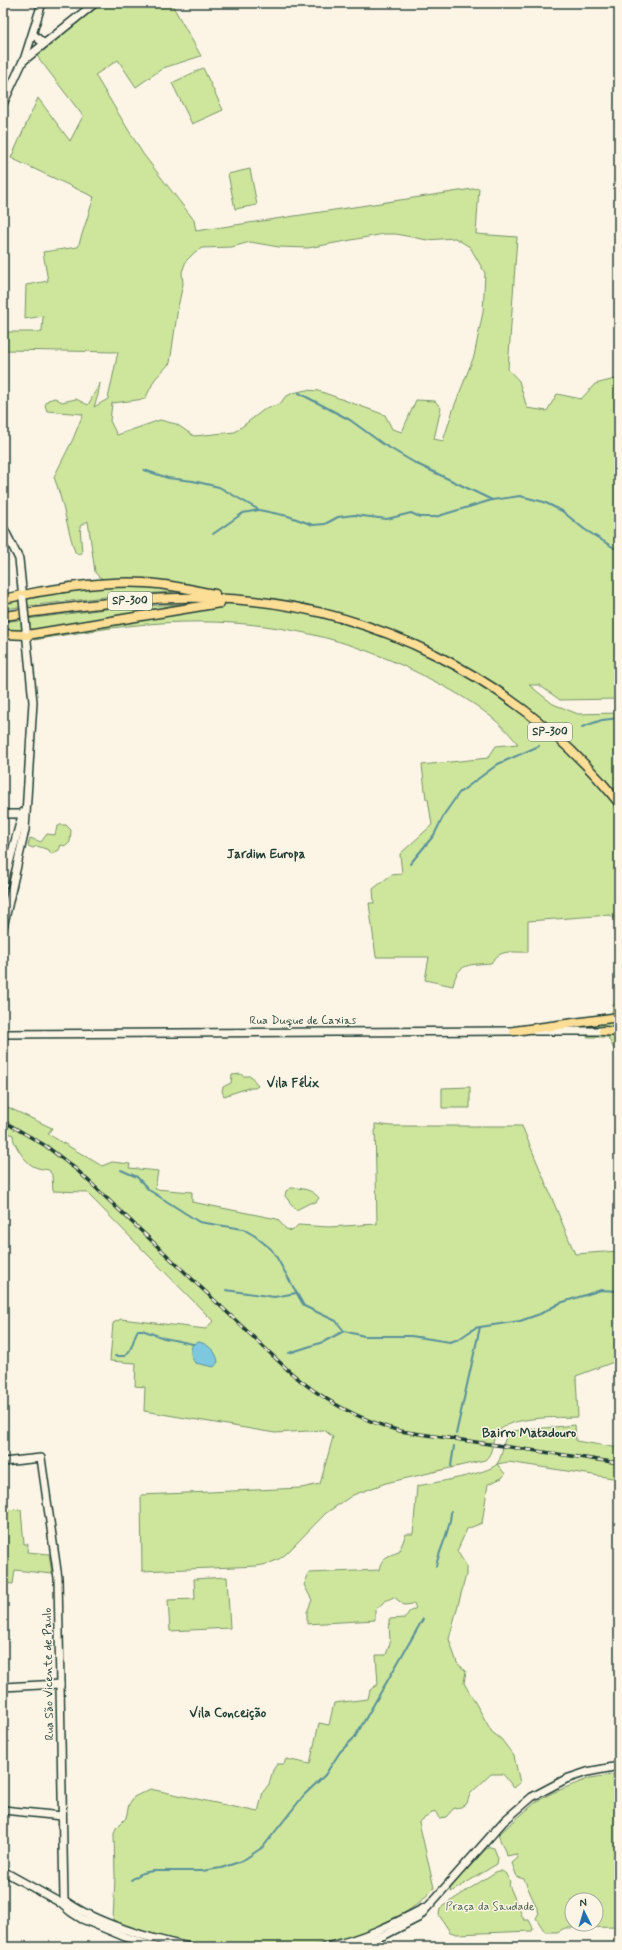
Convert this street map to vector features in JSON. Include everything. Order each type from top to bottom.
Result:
[{"type":"main road","points":[[3,599],[89,586],[138,582],[257,601]]},
{"type":"main road","name":"SP-300","points":[[3,616],[121,602],[206,598],[257,601],[318,611],[358,622],[396,636],[451,663],[505,698],[539,723],[587,767],[619,803]]},
{"type":"main road","points":[[3,634],[26,632],[198,605],[257,601]]},
{"type":"main road","points":[[514,1031],[619,1017]]},
{"type":"main road","points":[[603,1031],[619,1032]]},
{"type":"street","points":[[3,104],[24,61],[42,3]]},
{"type":"street","points":[[24,61],[44,43],[95,3]]},
{"type":"street","points":[[32,39],[44,43]]},
{"type":"street","points":[[32,39],[38,49]]},
{"type":"street","points":[[3,527],[19,559],[32,702],[24,812],[24,835],[3,928]]},
{"type":"street","points":[[3,814],[24,812]]},
{"type":"street","points":[[3,885],[24,812]]},
{"type":"street","points":[[5,876],[14,878]]},
{"type":"street","name":"Rua Duque de Caxias","points":[[3,1034],[603,1031]]},
{"type":"street","name":"Rua São Vicente de Paulo","points":[[3,1462],[41,1458],[58,1578],[63,1898]]},
{"type":"street","points":[[3,1687],[60,1684]]},
{"type":"street","points":[[352,1947],[385,1935],[421,1916],[428,1906],[504,1821],[532,1797],[566,1778],[587,1772],[619,1766]]},
{"type":"street","points":[[3,1810],[62,1816]]},
{"type":"street","points":[[3,1871],[63,1898],[70,1912],[82,1919],[129,1934],[189,1947]]},
{"type":"street","points":[[325,1947],[356,1939],[382,1929],[428,1906]]},
{"type":"street","points":[[129,1934],[156,1947]]},
{"type":"green space","points":[[102,3],[171,3],[201,56],[163,68],[136,87],[118,60],[95,75],[143,154],[194,220],[196,231],[479,188],[476,234],[517,237],[508,369],[519,381],[527,408],[547,411],[557,394],[581,399],[595,384],[619,378],[619,921],[610,915],[528,921],[528,952],[507,952],[499,955],[491,963],[466,966],[458,973],[453,986],[425,980],[429,957],[376,957],[369,903],[374,903],[373,889],[391,875],[402,874],[400,854],[432,825],[428,799],[426,799],[422,765],[488,758],[496,746],[518,744],[499,723],[464,698],[397,663],[339,641],[278,628],[248,624],[184,622],[109,628],[34,640],[34,636],[215,606],[215,590],[179,585],[106,580],[99,577],[95,572],[88,521],[80,526],[82,553],[78,554],[75,552],[54,477],[73,439],[83,414],[47,411],[45,405],[48,400],[55,398],[62,402],[76,399],[88,405],[100,383],[94,407],[108,399],[118,352],[5,350],[3,332],[42,332],[43,316],[25,319],[26,285],[48,281],[43,252],[78,247],[94,197],[11,158],[38,98],[70,141],[83,116],[37,56]],"holes":[[[384,234],[396,234],[427,240],[455,238],[470,247],[485,273],[483,312],[474,356],[454,407],[443,441],[434,439],[441,408],[435,401],[416,400],[402,432],[392,429],[385,415],[319,391],[306,390],[293,393],[285,397],[280,404],[266,408],[235,432],[194,436],[176,424],[160,420],[117,435],[110,421],[112,403],[145,399],[155,379],[170,363],[183,284],[182,272],[186,261],[195,252],[202,248],[232,247],[250,242],[279,247],[308,248]],[[529,685],[539,685],[560,700],[618,699],[618,713],[578,714],[553,704]]]},
{"type":"green space","points":[[203,68],[223,110],[192,124],[172,83]]},
{"type":"green space","points":[[250,169],[257,205],[235,209],[228,174]]},
{"type":"green space","points":[[135,585],[174,590],[174,592],[121,595],[3,609],[3,601],[105,587]]},
{"type":"green space","points":[[181,604],[181,606],[31,630],[30,628],[22,629],[21,631],[3,632],[3,622],[122,607]]},
{"type":"green space","points":[[60,825],[66,825],[71,830],[70,842],[66,846],[61,845],[59,850],[51,854],[49,850],[37,846],[33,848],[28,846],[30,838],[41,842],[47,834],[55,835],[57,827]]},
{"type":"green space","points":[[619,1002],[619,1052],[615,1051],[608,1037],[587,1037],[582,1026],[576,1026],[611,1020],[613,1005]]},
{"type":"green space","points":[[241,1074],[243,1076],[251,1076],[258,1086],[224,1096],[222,1091],[223,1087],[231,1083],[232,1075]]},
{"type":"green space","points":[[470,1087],[470,1108],[442,1108],[442,1088]]},
{"type":"green space","points":[[3,1105],[52,1128],[48,1134],[102,1166],[112,1162],[130,1164],[129,1168],[158,1171],[155,1189],[192,1192],[192,1202],[277,1219],[286,1229],[292,1231],[298,1225],[328,1227],[377,1224],[375,1124],[391,1126],[522,1126],[575,1254],[619,1251],[619,1360],[576,1376],[578,1417],[523,1420],[513,1423],[504,1427],[497,1433],[490,1453],[485,1460],[386,1483],[353,1495],[326,1513],[286,1554],[268,1564],[257,1566],[142,1571],[141,1495],[301,1488],[320,1484],[333,1437],[324,1430],[275,1433],[144,1411],[145,1387],[135,1386],[136,1363],[110,1361],[113,1323],[121,1319],[206,1329],[213,1321],[86,1192],[53,1191],[52,1175],[49,1170],[37,1168],[30,1164],[17,1148],[13,1135],[3,1130]]},
{"type":"green space","points":[[291,1188],[310,1191],[319,1198],[316,1202],[310,1203],[296,1210],[285,1196],[286,1191]]},
{"type":"green space","points":[[575,1425],[576,1441],[619,1448],[619,1479],[508,1462],[497,1464],[504,1442],[508,1434],[512,1431]]},
{"type":"green space","points":[[497,1464],[505,1474],[502,1478],[488,1484],[482,1523],[467,1529],[457,1551],[466,1565],[466,1575],[449,1639],[457,1663],[466,1671],[464,1683],[492,1732],[501,1739],[514,1756],[520,1783],[514,1788],[503,1774],[491,1774],[470,1794],[467,1803],[461,1807],[454,1808],[446,1817],[439,1818],[435,1811],[419,1822],[434,1888],[422,1900],[408,1910],[377,1927],[343,1939],[303,1947],[232,1947],[195,1944],[174,1940],[113,1920],[115,1877],[114,1833],[116,1828],[126,1818],[129,1804],[134,1797],[150,1789],[258,1812],[263,1792],[269,1784],[273,1770],[277,1764],[284,1764],[286,1759],[310,1764],[319,1723],[329,1725],[334,1703],[368,1699],[370,1690],[378,1684],[376,1655],[386,1655],[390,1643],[389,1619],[405,1618],[409,1612],[416,1608],[414,1604],[404,1605],[394,1597],[385,1601],[375,1610],[375,1620],[307,1624],[307,1612],[312,1600],[304,1585],[309,1573],[379,1570],[381,1563],[385,1558],[399,1552],[406,1534],[413,1534],[417,1486],[472,1475],[492,1468]]},
{"type":"green space","points":[[3,1509],[21,1510],[24,1544],[28,1544],[27,1552],[49,1554],[52,1574],[15,1570],[13,1584],[3,1583]]},
{"type":"green space","points":[[227,1577],[230,1628],[170,1631],[168,1600],[195,1599],[194,1579]]},
{"type":"green space","points":[[619,1774],[619,1927],[604,1927],[604,1892],[564,1892],[564,1928],[557,1932],[545,1932],[536,1918],[539,1913],[524,1879],[517,1877],[512,1863],[518,1858],[516,1854],[507,1856],[498,1835],[536,1802],[552,1793],[590,1778]]},
{"type":"green space","name":"Praça da Saudade","points":[[490,1847],[494,1848],[498,1858],[497,1864],[451,1892],[450,1888],[486,1849]]},
{"type":"green space","name":"Praça da Saudade","points":[[497,1871],[502,1871],[506,1874],[510,1882],[509,1885],[524,1920],[529,1920],[533,1928],[532,1931],[457,1934],[450,1932],[439,1915],[440,1908]]},
{"type":"water","points":[[199,1342],[209,1347],[216,1355],[218,1362],[214,1367],[195,1363],[191,1354],[191,1349],[193,1344]]},
{"type":"waterway","points":[[299,393],[350,420],[383,444],[415,463],[492,500]]},
{"type":"waterway","points":[[144,470],[168,478],[193,481],[219,487],[259,510],[288,516],[313,525],[325,524],[338,517],[354,515],[387,519],[411,513],[420,517],[435,517],[492,500],[520,496],[544,502],[562,511],[584,529],[619,551]]},
{"type":"waterway","points":[[213,534],[243,513],[259,510]]},
{"type":"waterway","points":[[582,727],[602,720],[619,718]]},
{"type":"waterway","points":[[410,864],[434,835],[445,813],[459,793],[498,764],[539,746]]},
{"type":"waterway","points":[[121,1170],[137,1177],[149,1190],[199,1222],[243,1229],[255,1236],[271,1249],[304,1306],[336,1321],[344,1331],[364,1336],[411,1336],[450,1342],[459,1339],[475,1328],[480,1327]]},
{"type":"waterway","points":[[226,1290],[274,1297],[296,1293]]},
{"type":"waterway","points":[[456,1434],[480,1327],[520,1321],[540,1314],[560,1303],[601,1290],[619,1291]]},
{"type":"waterway","points":[[115,1356],[125,1356],[128,1353],[138,1330],[164,1338],[193,1344]]},
{"type":"waterway","points":[[289,1353],[323,1342],[344,1331]]},
{"type":"waterway","points":[[451,1466],[454,1446]]},
{"type":"waterway","points":[[436,1566],[451,1518],[451,1511]]},
{"type":"waterway","points":[[131,1880],[142,1873],[153,1871],[202,1871],[221,1868],[242,1861],[263,1847],[304,1795],[325,1775],[340,1752],[355,1737],[423,1619]]},
{"type":"railway","points":[[3,1121],[46,1146],[77,1170],[289,1371],[327,1400],[369,1421],[400,1431],[619,1463]]},
{"type":"district","name":"Jardim Europa","points":[[266,854]]},
{"type":"district","name":"Vila Félix","points":[[293,1083]]},
{"type":"district","name":"Bairro Matadouro","points":[[529,1433]]},
{"type":"district","name":"Vila Conceição","points":[[228,1713]]}]
